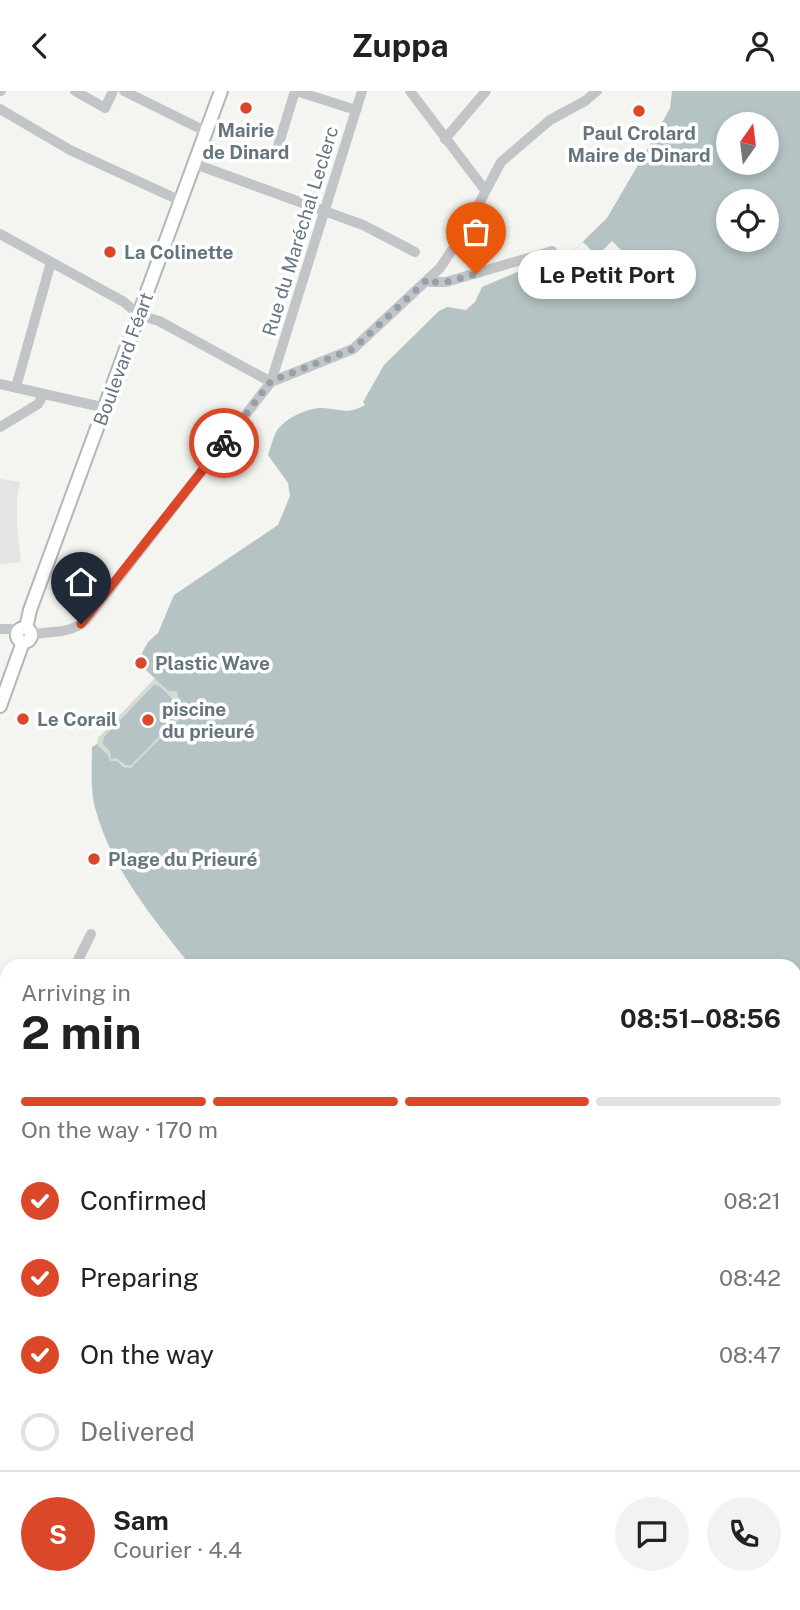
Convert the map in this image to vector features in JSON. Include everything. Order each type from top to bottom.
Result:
[{"type":"main road","name":"Boulevard Féart","points":[[1,701],[24,637],[30,610],[221,91]]},
{"type":"street","points":[[75,91],[105,108],[113,91]]},
{"type":"street","points":[[124,91],[207,131]]},
{"type":"street","points":[[275,156],[296,91],[356,110]]},
{"type":"street","name":"Rue du Maréchal Leclerc","points":[[271,381],[362,91]]},
{"type":"street","points":[[410,91],[485,190]]},
{"type":"street","points":[[445,139],[486,91]]},
{"type":"street","points":[[0,629],[11,629],[24,637],[43,632],[67,632],[86,620],[271,381],[353,349],[428,279],[454,249],[501,162],[550,120],[585,101],[597,91]]},
{"type":"street","points":[[0,109],[70,150],[181,201]]},
{"type":"street","points":[[195,164],[363,225],[415,252]]},
{"type":"street","points":[[0,234],[124,302],[139,315],[159,321],[271,381]]},
{"type":"street","points":[[428,279],[431,282],[446,282],[552,251]]},
{"type":"street","points":[[16,387],[51,262]]},
{"type":"street","points":[[0,384],[106,408]]},
{"type":"street","points":[[0,427],[38,404],[44,394]]},
{"type":"street","points":[[78,959],[91,934]]},
{"type":"shaded area","points":[[672,91],[800,91],[800,959],[186,959],[149,912],[112,853],[96,811],[92,779],[92,747],[97,744],[110,761],[117,761],[124,767],[131,768],[186,712],[178,699],[177,691],[168,691],[145,669],[142,653],[148,642],[158,633],[174,595],[278,525],[290,496],[288,483],[268,455],[273,438],[282,425],[304,411],[322,408],[348,411],[365,405],[363,402],[384,365],[439,311],[447,307],[466,310],[475,302],[482,287],[555,256],[561,263],[607,218],[655,136],[679,130],[678,125],[658,130],[670,108]]},
{"type":"shaded area","points":[[0,479],[20,482],[17,528],[21,562],[0,564]]},
{"type":"shaded area","name":"piscine du prieuré","points":[[155,678],[168,691],[177,690],[178,699],[186,712],[133,767],[127,768],[117,761],[107,759],[107,754],[97,744],[98,738]]},
{"type":"shaded area","name":"piscine du prieuré","points":[[154,685],[159,686],[181,707],[181,714],[131,765],[125,765],[117,758],[111,759],[110,751],[103,744],[104,737]]},
{"type":"pier","points":[[612,241],[622,251],[585,288],[575,279],[582,271],[568,256],[583,242],[597,256]]},
{"type":"way so far","points":[[224,443],[271,381],[353,349],[428,279],[437,283],[476,274]]},
{"type":"place","name":"Mairie de Dinard","points":[[246,108]]},
{"type":"place","name":"Paul Crolard Maire de Dinard","points":[[639,111]]},
{"type":"place","name":"La Colinette","points":[[110,252]]},
{"type":"place","name":"Le Petit Port","points":[[476,274]]},
{"type":"place","name":"Plastic Wave","points":[[141,663]]},
{"type":"place","name":"Le Corail","points":[[23,719]]},
{"type":"place","name":"piscine du prieuré","points":[[148,720]]},
{"type":"place","name":"Plage du Prieuré","points":[[94,859]]},
{"type":"route","points":[[81,624],[224,443]]}]
